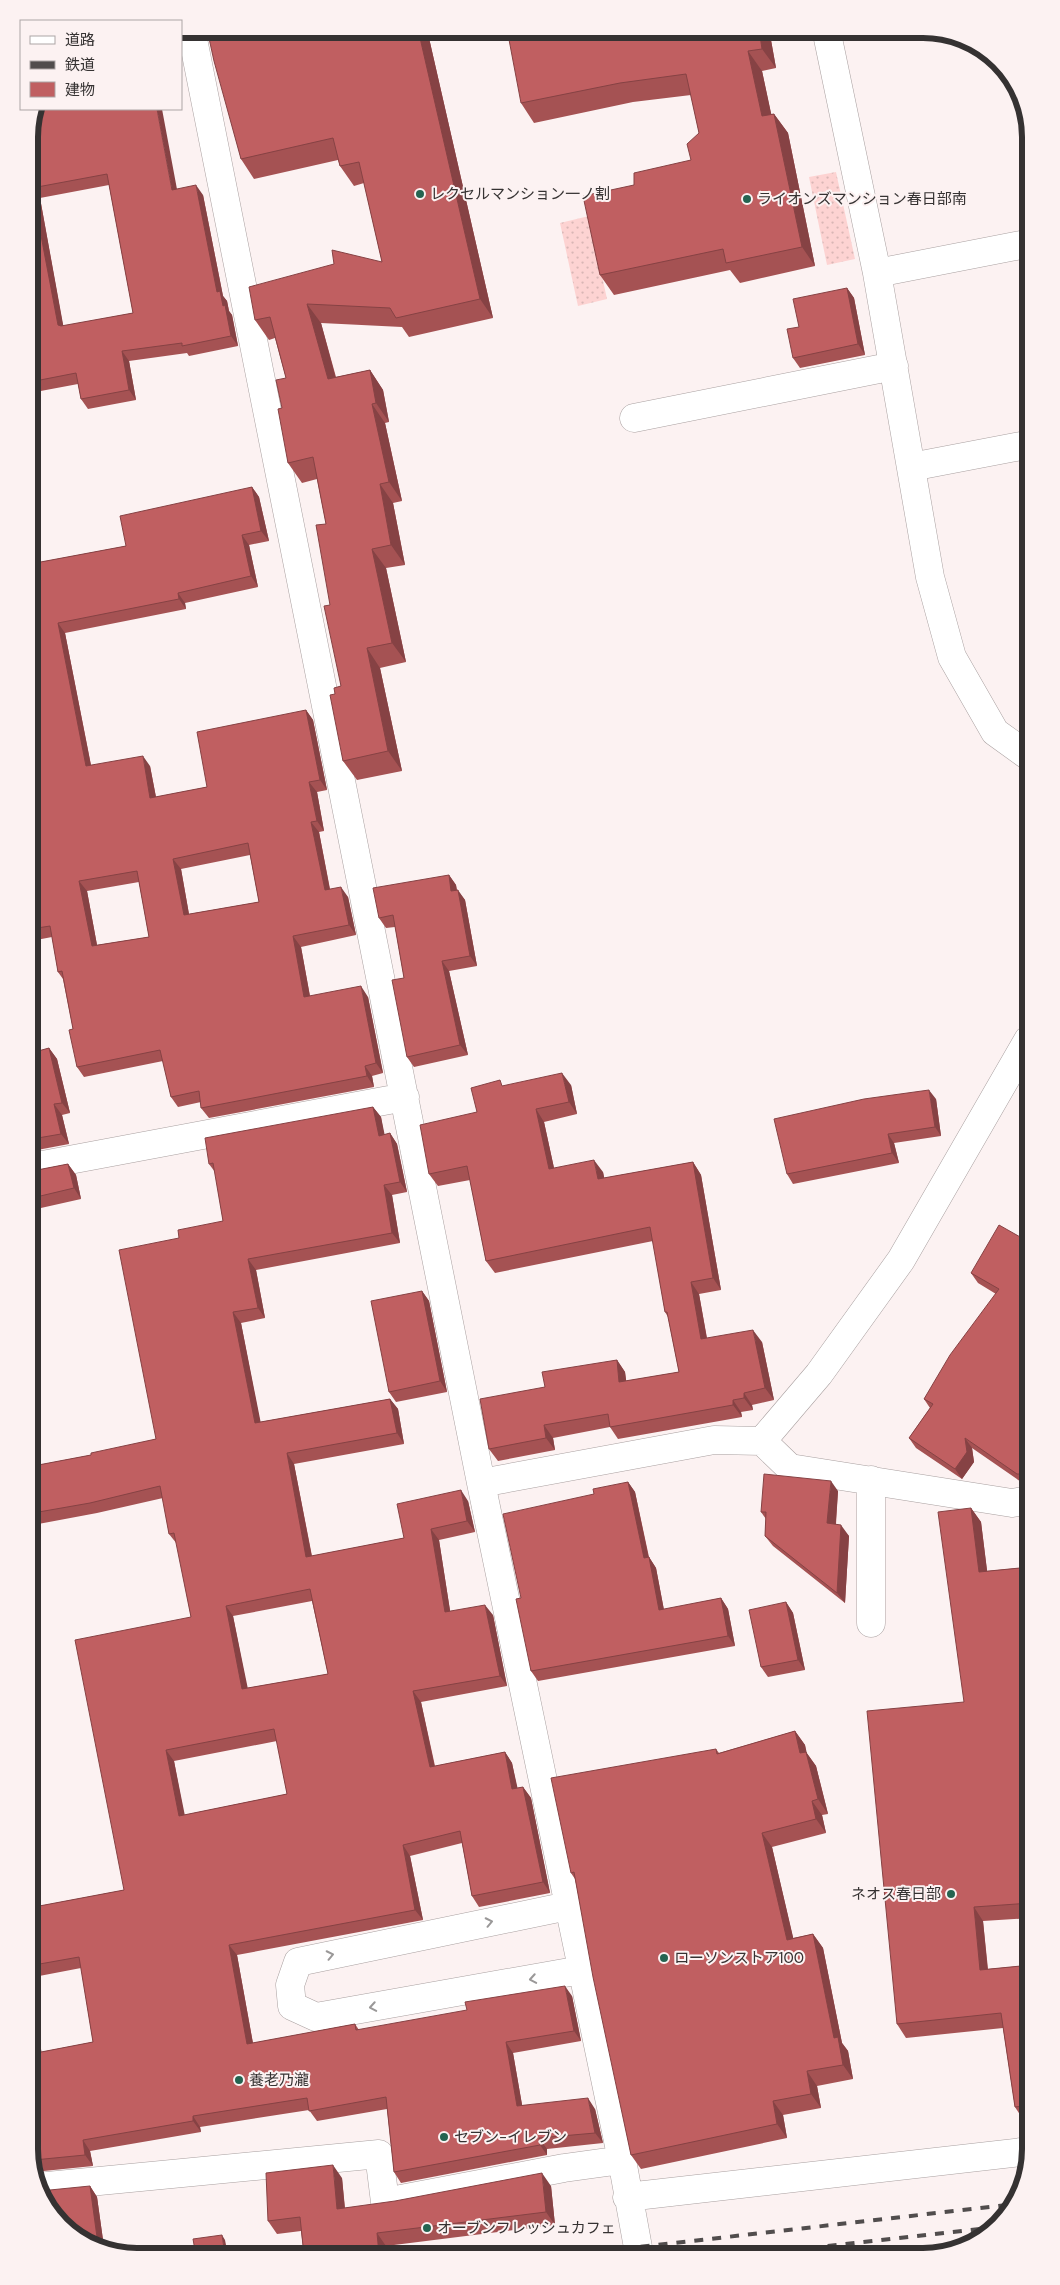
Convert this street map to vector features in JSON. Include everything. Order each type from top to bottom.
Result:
[{"type":"street","points":[[193,38],[405,1097],[480,1483],[622,2160],[637,2248]]},
{"type":"street","points":[[828,38],[877,273],[930,577],[952,657],[995,732],[1022,752]]},
{"type":"street","points":[[877,273],[1022,245]]},
{"type":"street","points":[[634,418],[894,366]]},
{"type":"street","points":[[911,467],[1022,446]]},
{"type":"street","points":[[762,1441],[819,1374],[901,1260],[1022,1050]]},
{"type":"street","points":[[38,1166],[405,1097]]},
{"type":"street","points":[[480,1483],[714,1440],[762,1441],[790,1468],[1012,1502],[1022,1501]]},
{"type":"street","points":[[871,1480],[871,1623]]},
{"type":"street","points":[[568,1906],[298,1962],[290,1985],[292,2006],[316,2017],[581,1970]]},
{"type":"street","points":[[627,2197],[1022,2152]]},
{"type":"street","points":[[45,2186],[379,2154],[385,2202],[564,2168],[622,2160]]},
{"type":"shaded area","points":[[836,172],[855,259],[827,265],[809,177]]},
{"type":"shaded area","points":[[589,216],[607,299],[578,306],[560,223]]},
{"type":"building","points":[[209,38],[420,38],[480,299],[396,318],[390,308],[307,304],[328,379],[370,370],[376,403],[372,404],[389,482],[380,484],[391,545],[372,549],[392,643],[367,648],[388,751],[343,761],[330,695],[335,694],[334,688],[341,686],[324,606],[330,605],[316,525],[326,524],[313,457],[288,463],[278,409],[282,408],[276,380],[286,378],[270,317],[255,320],[249,287],[334,264],[332,250],[382,262],[359,162],[340,166],[333,138],[241,159]]},
{"type":"building","points":[[509,38],[760,38],[762,49],[748,51],[762,116],[774,114],[802,247],[726,263],[723,249],[600,275],[583,196],[634,185],[634,173],[691,160],[687,144],[699,133],[686,74],[620,83],[521,103]]},
{"type":"building","points":[[41,110],[157,110],[172,190],[196,185],[217,292],[220,291],[223,306],[225,305],[231,336],[182,346],[182,343],[122,351],[129,390],[81,399],[76,373],[38,380],[38,220],[58,325],[133,313],[107,174],[38,187],[38,130]]},
{"type":"building","points":[[847,288],[858,344],[793,358],[787,329],[799,327],[793,299]]},
{"type":"building","points":[[252,487],[261,531],[242,535],[251,576],[178,593],[179,599],[58,623],[86,766],[143,756],[150,798],[207,787],[197,732],[306,710],[320,780],[309,782],[317,821],[311,822],[325,890],[341,887],[349,925],[293,936],[304,997],[361,986],[376,1063],[365,1066],[367,1076],[201,1108],[199,1091],[171,1097],[160,1050],[77,1067],[69,1030],[73,1029],[62,971],[58,972],[50,926],[38,928],[38,562],[126,546],[120,516]],"holes":[[[248,843],[259,902],[184,915],[173,859]],[[137,871],[149,937],[92,946],[79,881]]]},
{"type":"building","points":[[449,875],[451,891],[458,890],[470,956],[442,961],[460,1045],[407,1057],[392,980],[404,978],[393,915],[379,918],[373,888]]},
{"type":"building","points":[[49,1048],[62,1103],[54,1104],[61,1134],[38,1138],[38,1051]]},
{"type":"building","points":[[562,1073],[569,1102],[536,1109],[549,1169],[594,1160],[598,1179],[693,1162],[713,1278],[691,1282],[701,1339],[753,1330],[765,1388],[744,1393],[744,1398],[733,1400],[733,1405],[610,1427],[608,1414],[544,1425],[546,1438],[489,1449],[480,1399],[545,1387],[542,1372],[617,1360],[619,1382],[679,1372],[667,1312],[665,1312],[650,1227],[486,1261],[467,1166],[429,1174],[420,1125],[477,1112],[471,1088],[500,1080],[502,1086]]},
{"type":"building","points":[[929,1090],[935,1127],[888,1134],[892,1153],[787,1174],[774,1119],[864,1099]]},
{"type":"building","points":[[373,1107],[379,1136],[390,1133],[400,1182],[384,1185],[392,1233],[248,1259],[258,1308],[233,1312],[255,1423],[390,1399],[397,1433],[287,1453],[306,1557],[404,1538],[397,1504],[461,1490],[467,1521],[431,1529],[445,1612],[485,1605],[500,1676],[413,1691],[430,1767],[505,1752],[512,1789],[523,1787],[543,1882],[472,1896],[460,1831],[403,1845],[415,1910],[229,1945],[247,2044],[355,2024],[356,2030],[467,2010],[465,2002],[565,1986],[574,2031],[506,2042],[517,2106],[588,2098],[595,2133],[539,2138],[540,2145],[394,2172],[386,2097],[309,2111],[307,2098],[193,2116],[193,2121],[83,2140],[85,2155],[38,2160],[38,2053],[93,2042],[79,1957],[38,1964],[38,1906],[124,1890],[75,1640],[191,1617],[174,1533],[169,1534],[160,1486],[90,1503],[38,1512],[38,1465],[91,1455],[91,1453],[156,1439],[119,1250],[179,1238],[178,1230],[223,1221],[213,1163],[209,1164],[205,1138]],"holes":[[[310,1589],[328,1674],[242,1689],[226,1606]],[[274,1729],[287,1794],[179,1816],[166,1750]]]},
{"type":"building","points":[[68,1164],[74,1188],[38,1197],[38,1170]]},
{"type":"building","points":[[999,1225],[1022,1238],[1022,1474],[1017,1474],[965,1438],[967,1452],[955,1469],[909,1438],[933,1404],[924,1399],[950,1355],[999,1289],[971,1273]]},
{"type":"building","points":[[422,1291],[440,1381],[389,1392],[371,1301]]},
{"type":"building","points":[[764,1474],[831,1481],[827,1523],[841,1525],[837,1593],[765,1536],[766,1512],[761,1512]]},
{"type":"building","points":[[628,1482],[644,1558],[649,1557],[659,1610],[721,1598],[728,1636],[531,1671],[516,1599],[521,1598],[503,1514],[594,1494],[593,1489]]},
{"type":"building","points":[[971,1508],[979,1572],[1022,1568],[1022,1904],[974,1907],[980,1970],[1022,1966],[1022,2106],[1015,2107],[1001,2013],[897,2024],[867,1711],[964,1702],[938,1512]]},
{"type":"building","points":[[786,1602],[798,1660],[761,1667],[749,1610]]},
{"type":"building","points":[[795,1731],[800,1753],[806,1752],[818,1799],[812,1801],[816,1819],[762,1833],[787,1940],[813,1934],[834,2038],[838,2037],[843,2065],[807,2071],[811,2094],[773,2101],[777,2124],[631,2155],[593,1977],[574,1872],[571,1873],[551,1778],[716,1749],[717,1754]]},
{"type":"building","points":[[333,2165],[337,2209],[395,2201],[542,2173],[546,2212],[377,2233],[378,2247],[303,2247],[300,2217],[268,2221],[266,2173]]},
{"type":"building","points":[[90,2186],[97,2237],[93,2238],[71,2223],[54,2204],[47,2190]]},
{"type":"building","points":[[222,2235],[224,2247],[194,2247],[193,2239]]},
{"type":"railway","points":[[634,2248],[1005,2205]]},
{"type":"railway","points":[[811,2248],[982,2229]]},
{"type":"place","name":"レクセルマンション一ノ割","points":[[420,194]]},
{"type":"place","name":"ライオンズマンション春日部南","points":[[747,199]]},
{"type":"place","name":"ネオス春日部","points":[[951,1894]]},
{"type":"place","name":"ローソンストア100","points":[[664,1958]]},
{"type":"place","name":"養老乃瀧","points":[[239,2080]]},
{"type":"place","name":"セブン-イレブン","points":[[444,2137]]},
{"type":"place","name":"オーブンフレッシュカフェ","points":[[427,2228]]}]
